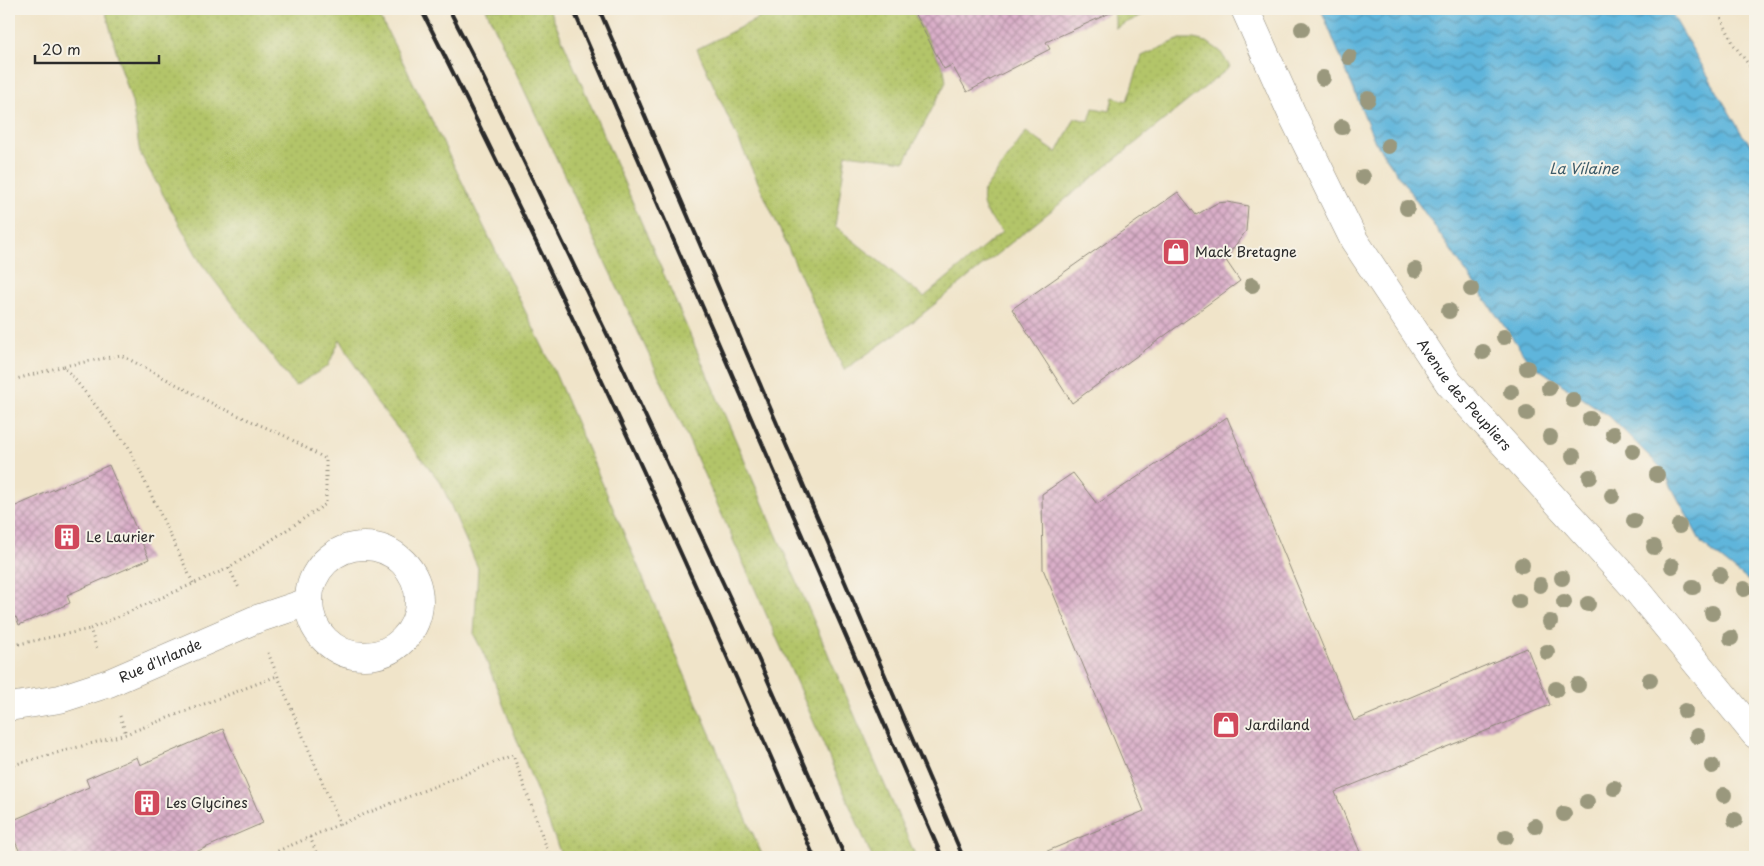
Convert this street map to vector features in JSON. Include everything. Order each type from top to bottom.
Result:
[{"type":"street","name":"Avenue des Peupliers","points":[[1245,9],[1292,114],[1354,240],[1448,383],[1636,589],[1755,734]]},
{"type":"street","points":[[371,546],[387,550],[403,562],[414,578],[418,590],[418,609],[412,628],[392,649],[374,656],[354,656],[336,650],[322,638],[312,621],[308,602],[311,584],[320,567],[334,554],[352,547],[371,546]]},
{"type":"street","name":"Rue d'Irlande","points":[[9,707],[60,699],[109,683],[254,620],[308,602]]},
{"type":"path","points":[[1717,9],[1734,45],[1755,73]]},
{"type":"path","points":[[9,381],[64,366],[121,355],[217,406],[285,436],[326,459],[326,504],[229,568],[90,629],[9,646]]},
{"type":"path","points":[[64,366],[128,446],[194,583]]},
{"type":"path","points":[[229,568],[254,620],[340,824]]},
{"type":"path","points":[[90,629],[126,734]]},
{"type":"path","points":[[9,766],[126,734],[278,676]]},
{"type":"path","points":[[264,857],[340,824],[513,755],[550,857]]},
{"type":"path","points":[[310,837],[318,857]]},
{"type":"green space","points":[[105,9],[376,9],[551,364],[763,857],[562,857],[483,652],[474,635],[478,568],[441,483],[375,400],[340,339],[328,366],[295,386],[201,263],[140,153],[132,102]]},
{"type":"green space","points":[[486,9],[549,9],[916,857],[872,857],[682,425]]},
{"type":"green space","points":[[777,9],[929,9],[915,16],[944,69],[946,82],[905,161],[846,154],[835,226],[924,297],[1002,232],[985,210],[983,192],[1026,132],[1057,153],[1075,118],[1089,121],[1093,108],[1110,111],[1113,97],[1127,101],[1142,56],[1180,39],[1207,42],[1220,51],[1230,67],[910,324],[844,370],[697,49]]},
{"type":"green space","points":[[1110,9],[1155,9],[1115,28],[1114,15]]},
{"type":"water","name":"La Vilaine","points":[[1321,9],[1669,9],[1742,134],[1755,149],[1755,586],[1702,544],[1662,469],[1609,416],[1530,363],[1375,142]]},
{"type":"building","points":[[912,9],[1119,9],[1046,42],[1050,49],[967,92],[952,65],[944,69]]},
{"type":"building","points":[[1178,192],[1196,215],[1217,203],[1227,202],[1248,206],[1246,231],[1225,259],[1240,281],[1072,403],[1012,309]]},
{"type":"building","points":[[1227,417],[1354,721],[1527,648],[1550,705],[1335,792],[1362,857],[1033,857],[1144,811],[1043,569],[1042,494],[1073,473],[1097,504]]},
{"type":"building","name":"Le Laurier","points":[[109,465],[149,559],[67,595],[70,603],[45,614],[19,625],[16,617],[9,620],[9,509]]},
{"type":"building","name":"Les Glycines","points":[[223,729],[263,823],[184,857],[22,857],[9,828],[9,822],[89,787],[86,779],[137,757],[140,765]]},
{"type":"railway","points":[[421,9],[525,219],[625,430],[721,643],[814,857]]},
{"type":"railway","points":[[449,9],[617,355],[758,658],[845,857]]},
{"type":"railway","points":[[573,9],[942,857]]},
{"type":"railway","points":[[599,9],[963,857]]},
{"type":"place","name":"Mack Bretagne","points":[[1176,252]]},
{"type":"place","name":"Le Laurier","points":[[67,537]]},
{"type":"place","name":"Jardiland","points":[[1226,725]]},
{"type":"place","name":"Les Glycines","points":[[147,803]]}]
